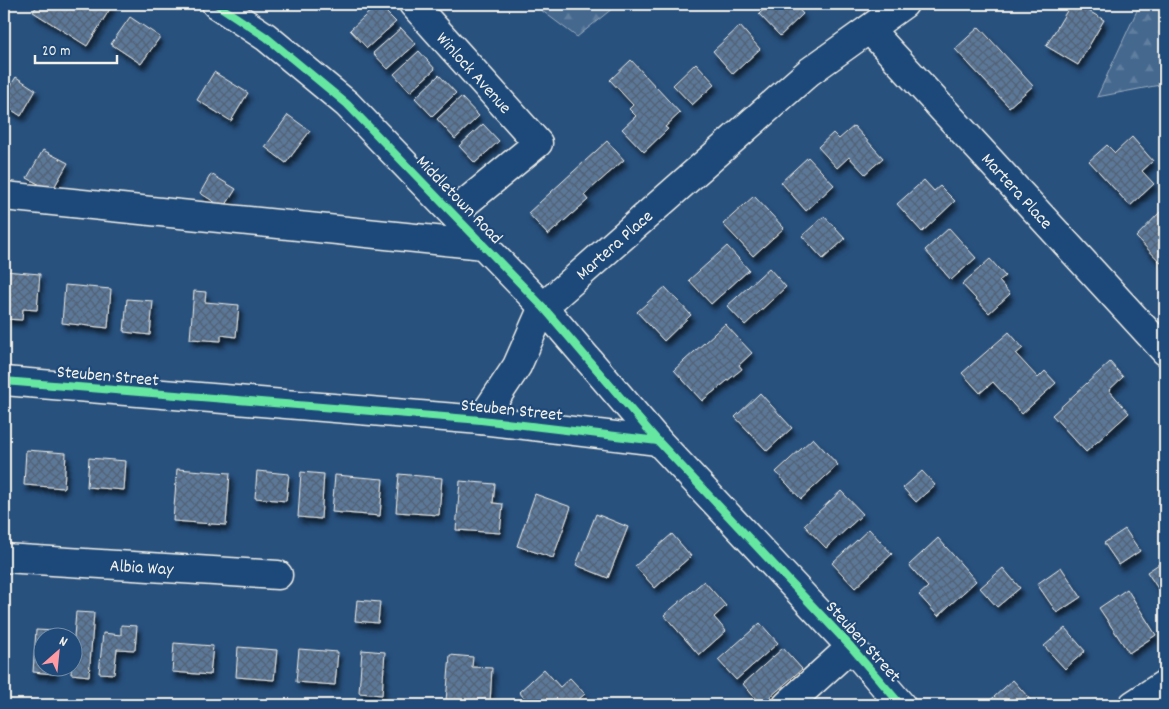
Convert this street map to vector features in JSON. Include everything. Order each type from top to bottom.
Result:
[{"type":"street","name":"Middletown Road","points":[[216,4],[266,37],[347,104],[543,307],[658,441]]},
{"type":"street","name":"Winlock Avenue","points":[[413,4],[538,143],[453,214]]},
{"type":"street","name":"Martera Place","points":[[543,307],[808,72],[870,30],[904,4]]},
{"type":"street","name":"Martera Place","points":[[870,30],[1165,351]]},
{"type":"street","points":[[4,196],[484,245]]},
{"type":"street","points":[[481,420],[517,366],[543,307]]},
{"type":"street","name":"Steuben Street","points":[[4,381],[481,420],[658,441],[851,647],[901,705]]},
{"type":"street","name":"Albia Way","points":[[4,558],[278,575]]},
{"type":"street","points":[[787,705],[851,647]]},
{"type":"street","points":[[1133,705],[1165,684]]},
{"type":"green space","points":[[533,4],[618,4],[577,37]]},
{"type":"green space","points":[[1140,4],[1165,4],[1165,84],[1097,97]]},
{"type":"building","points":[[38,4],[113,4],[87,46],[33,12]]},
{"type":"building","points":[[378,4],[396,22],[367,48],[350,30]]},
{"type":"building","points":[[770,4],[794,4],[803,14],[780,36],[759,14]]},
{"type":"building","points":[[1071,4],[1077,4],[1104,20],[1078,65],[1046,46]]},
{"type":"building","points":[[130,17],[160,37],[141,64],[111,44]]},
{"type":"building","points":[[740,26],[760,49],[733,74],[713,51]]},
{"type":"building","points":[[979,27],[1033,86],[1009,107],[955,49]]},
{"type":"building","points":[[401,28],[416,44],[388,69],[373,53]]},
{"type":"building","points":[[419,51],[435,69],[410,92],[394,74]]},
{"type":"building","points":[[631,60],[680,113],[665,127],[668,129],[644,152],[622,129],[636,116],[629,109],[633,105],[610,80]]},
{"type":"building","points":[[696,63],[715,84],[692,105],[673,85]]},
{"type":"building","points":[[214,72],[248,93],[231,121],[197,100]]},
{"type":"building","points":[[439,75],[456,93],[432,116],[415,98]]},
{"type":"building","points":[[16,77],[36,90],[21,116],[4,105],[4,96]]},
{"type":"building","points":[[461,97],[479,116],[455,139],[437,119]]},
{"type":"building","points":[[288,115],[310,131],[286,163],[265,147]]},
{"type":"building","points":[[483,124],[499,141],[475,163],[459,146]]},
{"type":"building","points":[[854,126],[883,158],[865,174],[849,157],[837,168],[818,147],[833,133],[839,139]]},
{"type":"building","points":[[1132,137],[1153,161],[1142,171],[1154,184],[1130,206],[1089,161],[1107,145],[1115,153]]},
{"type":"building","points":[[607,141],[624,160],[584,195],[588,200],[548,235],[528,213]]},
{"type":"building","points":[[43,150],[68,163],[52,191],[27,178]]},
{"type":"building","points":[[808,157],[834,185],[806,211],[781,182]]},
{"type":"building","points":[[211,174],[236,189],[224,208],[200,193]]},
{"type":"building","points":[[924,180],[934,191],[940,186],[955,201],[922,232],[897,204]]},
{"type":"building","points":[[754,196],[784,228],[753,256],[723,224]]},
{"type":"building","points":[[1161,211],[1164,214],[1165,212],[1165,267],[1136,237]]},
{"type":"building","points":[[824,216],[845,239],[823,259],[802,236]]},
{"type":"building","points":[[949,228],[976,258],[951,280],[925,250]]},
{"type":"building","points":[[727,246],[749,270],[711,304],[689,280]]},
{"type":"building","points":[[990,259],[1005,276],[999,281],[1010,294],[989,313],[962,284]]},
{"type":"building","points":[[769,268],[786,287],[745,325],[727,306]]},
{"type":"building","points":[[4,271],[40,274],[37,310],[23,309],[22,320],[4,319]]},
{"type":"building","points":[[65,285],[111,289],[108,328],[62,323]]},
{"type":"building","points":[[665,287],[691,315],[664,341],[637,312]]},
{"type":"building","points":[[194,291],[206,292],[205,302],[239,305],[236,337],[221,335],[221,341],[190,339]]},
{"type":"building","points":[[127,299],[153,301],[150,335],[124,332]]},
{"type":"building","points":[[725,324],[752,353],[739,365],[742,369],[702,401],[674,370]]},
{"type":"building","points":[[1009,332],[1023,348],[1016,354],[1038,378],[1045,371],[1056,383],[1022,414],[993,382],[980,393],[962,373]]},
{"type":"building","points":[[1110,362],[1123,377],[1109,390],[1129,413],[1086,452],[1052,415]]},
{"type":"building","points":[[760,393],[792,428],[767,451],[735,417]]},
{"type":"building","points":[[813,438],[838,465],[801,499],[776,472]]},
{"type":"building","points":[[26,450],[66,453],[64,488],[24,485]]},
{"type":"building","points":[[89,458],[126,461],[124,490],[87,487]]},
{"type":"building","points":[[177,469],[230,473],[226,525],[173,521]]},
{"type":"building","points":[[257,471],[289,474],[286,501],[255,498]]},
{"type":"building","points":[[922,471],[935,485],[916,502],[903,488]]},
{"type":"building","points":[[301,472],[324,474],[321,519],[298,517]]},
{"type":"building","points":[[399,474],[442,478],[439,515],[396,512]]},
{"type":"building","points":[[335,475],[383,479],[380,516],[332,512]]},
{"type":"building","points":[[460,481],[495,484],[493,503],[503,504],[500,533],[456,530]]},
{"type":"building","points":[[841,491],[863,514],[826,548],[804,525]]},
{"type":"building","points":[[535,494],[571,507],[553,558],[517,546]]},
{"type":"building","points":[[596,514],[628,527],[608,578],[576,565]]},
{"type":"building","points":[[869,529],[892,554],[855,588],[832,563]]},
{"type":"building","points":[[1125,529],[1140,551],[1119,565],[1104,543]]},
{"type":"building","points":[[672,534],[691,556],[655,588],[635,566]]},
{"type":"building","points":[[938,538],[976,581],[938,616],[919,595],[928,587],[909,565]]},
{"type":"building","points":[[1165,560],[1165,599],[1147,572]]},
{"type":"building","points":[[1061,567],[1081,597],[1057,613],[1037,584]]},
{"type":"building","points":[[1003,568],[1020,588],[997,607],[980,588]]},
{"type":"building","points":[[704,581],[726,606],[714,617],[726,631],[699,655],[664,615]]},
{"type":"building","points":[[1127,589],[1156,635],[1129,653],[1099,608]]},
{"type":"building","points":[[357,600],[380,602],[378,623],[355,621]]},
{"type":"building","points":[[76,612],[94,613],[89,676],[82,675],[82,626],[75,626]]},
{"type":"building","points":[[760,623],[778,643],[736,680],[718,660]]},
{"type":"building","points":[[121,625],[137,626],[135,650],[117,649],[114,674],[99,673],[103,633],[121,635]]},
{"type":"building","points":[[1065,628],[1085,651],[1065,669],[1044,646]]},
{"type":"building","points":[[174,643],[213,646],[210,675],[172,672]]},
{"type":"building","points":[[238,647],[277,650],[274,680],[236,677]]},
{"type":"building","points":[[783,648],[802,669],[761,705],[743,684]]},
{"type":"building","points":[[299,649],[338,652],[335,685],[296,682]]},
{"type":"building","points":[[362,650],[385,652],[382,695],[359,693]]},
{"type":"building","points":[[450,655],[473,657],[472,667],[492,668],[490,704],[446,701]]},
{"type":"building","points":[[544,669],[560,687],[570,678],[585,694],[572,705],[530,705],[519,692]]},
{"type":"building","points":[[1013,680],[1035,705],[985,705]]},
{"type":"cycle path","points":[[216,4],[266,37],[347,104],[543,307],[658,441],[851,647],[901,705]]},
{"type":"cycle path","points":[[4,381],[481,420],[658,441]]}]
